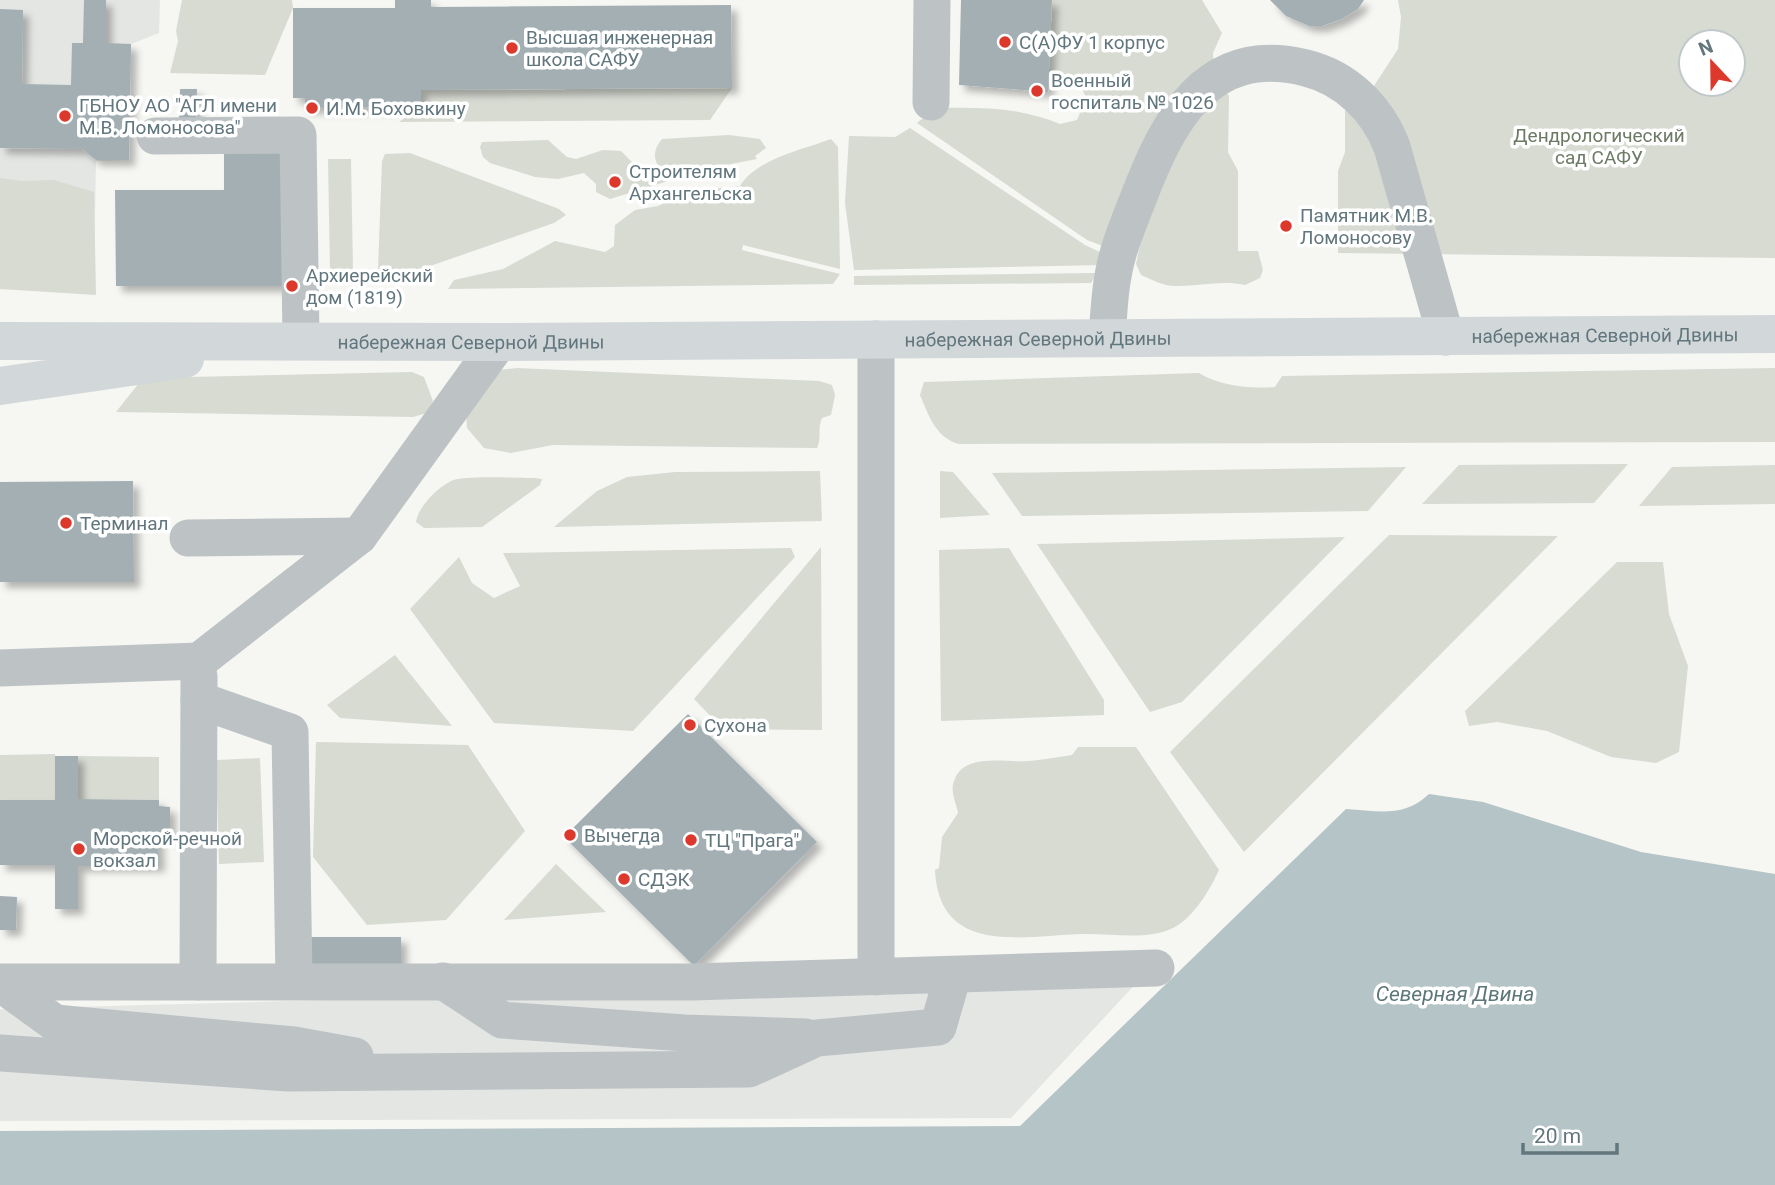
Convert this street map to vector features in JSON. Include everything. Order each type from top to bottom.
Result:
[{"type":"main road","name":"набережная Северной Двины","points":[[0,341],[499,342],[1775,334]]},
{"type":"main road","name":"набережная Северной Двины","points":[[0,386],[30,384],[301,340]]},
{"type":"street","points":[[931,102],[932,0]]},
{"type":"street","points":[[1107,338],[1117,255],[1151,164],[1171,123],[1188,102],[1210,83],[1238,70],[1274,64],[1310,69],[1340,82],[1364,102],[1380,122],[1392,147],[1447,337]]},
{"type":"street","points":[[155,136],[298,135],[301,340]]},
{"type":"street","points":[[876,339],[876,977]]},
{"type":"street","points":[[0,668],[199,661],[359,536],[499,342]]},
{"type":"street","points":[[188,538],[359,536]]},
{"type":"street","points":[[198,982],[199,661]]},
{"type":"street","points":[[199,700],[290,732],[294,981]]},
{"type":"street","points":[[0,982],[693,982],[1156,968]]},
{"type":"street","points":[[443,981],[502,1020],[685,1033],[817,1038],[938,1027],[953,975]]},
{"type":"street","points":[[0,982],[55,1023],[294,1045],[435,1072]]},
{"type":"street","points":[[0,1053],[288,1073],[749,1069],[817,1038]]},
{"type":"shaded area","points":[[0,0],[160,0],[159,33],[131,44],[129,160],[96,161],[94,271],[0,270]]},
{"type":"shaded area","points":[[1141,978],[1011,1118],[0,1121],[0,1009]]},
{"type":"green space","points":[[182,0],[292,0],[293,8],[265,75],[170,73],[178,41],[176,31]]},
{"type":"green space","points":[[1052,0],[1202,0],[1222,33],[1213,53],[1214,72],[1229,96],[1228,152],[1238,171],[1238,251],[1258,251],[1263,270],[1260,278],[1245,285],[1220,283],[1173,286],[1141,275],[1136,264],[1143,231],[1108,248],[1087,240],[917,123],[935,108],[1015,111],[1060,124],[1077,120],[1086,99],[1078,76],[1048,89]]},
{"type":"green space","name":"Дендрологический сад САФУ","points":[[1398,0],[1775,0],[1775,258],[1338,253],[1338,171],[1345,152],[1345,95],[1372,89],[1398,49],[1401,17]]},
{"type":"green space","points":[[732,88],[710,120],[399,122],[421,107],[421,90]]},
{"type":"green space","points":[[910,128],[1085,245],[1106,255],[1101,265],[854,270],[845,203],[849,136],[895,137]]},
{"type":"green space","points":[[729,135],[760,139],[766,148],[755,156],[757,159],[710,168],[610,199],[596,192],[596,184],[584,173],[558,179],[535,177],[490,163],[483,157],[480,147],[482,142],[548,140],[567,157],[576,159],[603,150],[621,151],[640,170],[649,173],[660,168],[655,154],[662,139]]},
{"type":"green space","points":[[831,139],[838,147],[840,269],[743,245],[742,250],[840,274],[833,284],[448,289],[454,280],[503,269],[555,241],[605,252],[614,246],[615,225],[635,210],[658,206],[691,191],[740,186],[747,177],[768,162]]},
{"type":"green space","points":[[410,153],[559,209],[566,215],[554,223],[384,282],[378,269],[382,161],[385,154]]},
{"type":"green space","points":[[328,159],[351,159],[353,270],[330,270]]},
{"type":"green space","points":[[0,178],[23,181],[54,180],[94,192],[96,295],[0,289]]},
{"type":"green space","points":[[1097,273],[1091,283],[854,285],[854,276]]},
{"type":"green space","points":[[517,368],[819,381],[832,385],[835,395],[831,415],[822,418],[817,448],[553,445],[511,453],[484,448],[467,428],[466,414],[499,370]]},
{"type":"green space","points":[[1775,368],[1775,442],[959,444],[944,437],[939,431],[920,395],[924,382],[1199,373],[1226,384],[1265,388],[1275,387],[1282,376]]},
{"type":"green space","points":[[412,372],[424,377],[433,401],[427,413],[413,417],[116,412],[143,378]]},
{"type":"green space","points":[[1628,464],[1594,503],[1422,504],[1459,465]]},
{"type":"green space","points":[[1775,465],[1775,504],[1639,506],[1672,467]]},
{"type":"green space","points":[[1406,467],[1368,511],[1022,516],[992,473]]},
{"type":"green space","points":[[820,471],[822,521],[554,527],[597,491],[627,477],[675,472]]},
{"type":"green space","points":[[940,471],[953,472],[990,515],[940,518]]},
{"type":"green space","points":[[477,477],[542,479],[540,485],[482,527],[424,528],[416,522],[420,510],[429,498],[451,481]]},
{"type":"green space","points":[[1389,535],[1558,536],[1244,852],[1170,752]]},
{"type":"green space","points":[[1345,537],[1182,702],[1150,712],[1037,544]]},
{"type":"green space","points":[[821,547],[822,730],[723,729],[694,699]]},
{"type":"green space","points":[[791,548],[795,557],[633,731],[494,723],[410,609],[459,557],[472,583],[494,598],[520,586],[503,553]]},
{"type":"green space","points":[[1009,548],[1104,700],[1104,715],[941,721],[939,550]]},
{"type":"green space","points":[[1617,562],[1663,562],[1669,614],[1688,666],[1679,752],[1656,763],[1611,757],[1547,731],[1497,722],[1469,726],[1465,711]]},
{"type":"green space","points":[[395,655],[452,726],[340,718],[327,705]]},
{"type":"green space","points":[[316,742],[468,745],[525,831],[446,920],[367,925],[313,857]]},
{"type":"green space","points":[[1078,747],[1136,747],[1219,870],[1206,895],[1187,918],[1173,928],[1152,934],[1010,937],[967,929],[951,917],[940,898],[935,870],[939,868],[942,837],[958,813],[953,789],[959,772],[976,762],[1028,761],[1072,755]]},
{"type":"green space","points":[[55,754],[55,800],[0,800],[0,755]]},
{"type":"green space","points":[[78,756],[159,757],[159,800],[78,799]]},
{"type":"green space","points":[[260,758],[264,862],[219,864],[216,760]]},
{"type":"green space","points":[[556,864],[606,912],[504,920]]},
{"type":"water","name":"Северная Двина","points":[[1429,794],[1483,802],[1641,852],[1775,874],[1775,1185],[0,1185],[0,1131],[1020,1126],[1346,809],[1400,810],[1420,802]]},
{"type":"building","name":"ГБНОУ АО \"АГЛ имени М.В. Ломоносова\"","points":[[84,0],[106,0],[106,43],[131,44],[129,160],[96,160],[82,149],[0,148],[0,9],[23,10],[22,84],[71,85],[72,43],[83,43]]},
{"type":"building","name":"Высшая инженерная школа САФУ","points":[[395,0],[431,0],[431,7],[731,5],[732,88],[421,90],[421,107],[305,108],[305,98],[293,98],[293,8],[395,8]]},
{"type":"building","name":"С(А)ФУ 1 корпус","points":[[961,0],[1052,0],[1048,92],[959,85]]},
{"type":"building","points":[[1270,0],[1364,0],[1358,9],[1342,19],[1322,26],[1309,26],[1286,16]]},
{"type":"building","points":[[180,89],[197,89],[196,122],[179,121]]},
{"type":"building","points":[[224,144],[293,144],[292,286],[116,286],[115,190],[224,190]]},
{"type":"building","points":[[133,481],[134,582],[0,582],[0,482]]},
{"type":"building","name":"ТЦ \"Прага\"","points":[[688,714],[817,842],[694,966],[564,837]]},
{"type":"building","name":"Морской-речной вокзал","points":[[55,756],[78,756],[78,799],[159,800],[159,806],[170,807],[170,832],[158,833],[159,866],[78,866],[78,909],[55,909],[55,865],[0,865],[0,800],[55,800]]},
{"type":"building","points":[[0,896],[17,897],[16,930],[0,930]]},
{"type":"building","points":[[310,937],[401,937],[401,974],[310,974]]},
{"type":"place","name":"С(А)ФУ 1 корпус","points":[[1005,42]]},
{"type":"place","name":"Высшая инженерная школа САФУ","points":[[512,48]]},
{"type":"place","name":"Военный госпиталь № 1026","points":[[1037,91]]},
{"type":"place","name":"И.М. Боховкину","points":[[312,108]]},
{"type":"place","name":"ГБНОУ АО \"АГЛ имени М.В. Ломоносова\"","points":[[65,116]]},
{"type":"place","name":"Строителям Архангельска","points":[[615,182]]},
{"type":"place","name":"Памятник М.В. Ломоносову","points":[[1286,226]]},
{"type":"place","name":"Архиерейский дом (1819)","points":[[292,286]]},
{"type":"place","name":"Терминал","points":[[66,523]]},
{"type":"place","name":"Сухона","points":[[690,725]]},
{"type":"place","name":"Вычегда","points":[[570,835]]},
{"type":"place","name":"ТЦ \"Прага\"","points":[[691,840]]},
{"type":"place","name":"Морской-речной вокзал","points":[[79,849]]},
{"type":"place","name":"СДЭК","points":[[624,879]]}]
